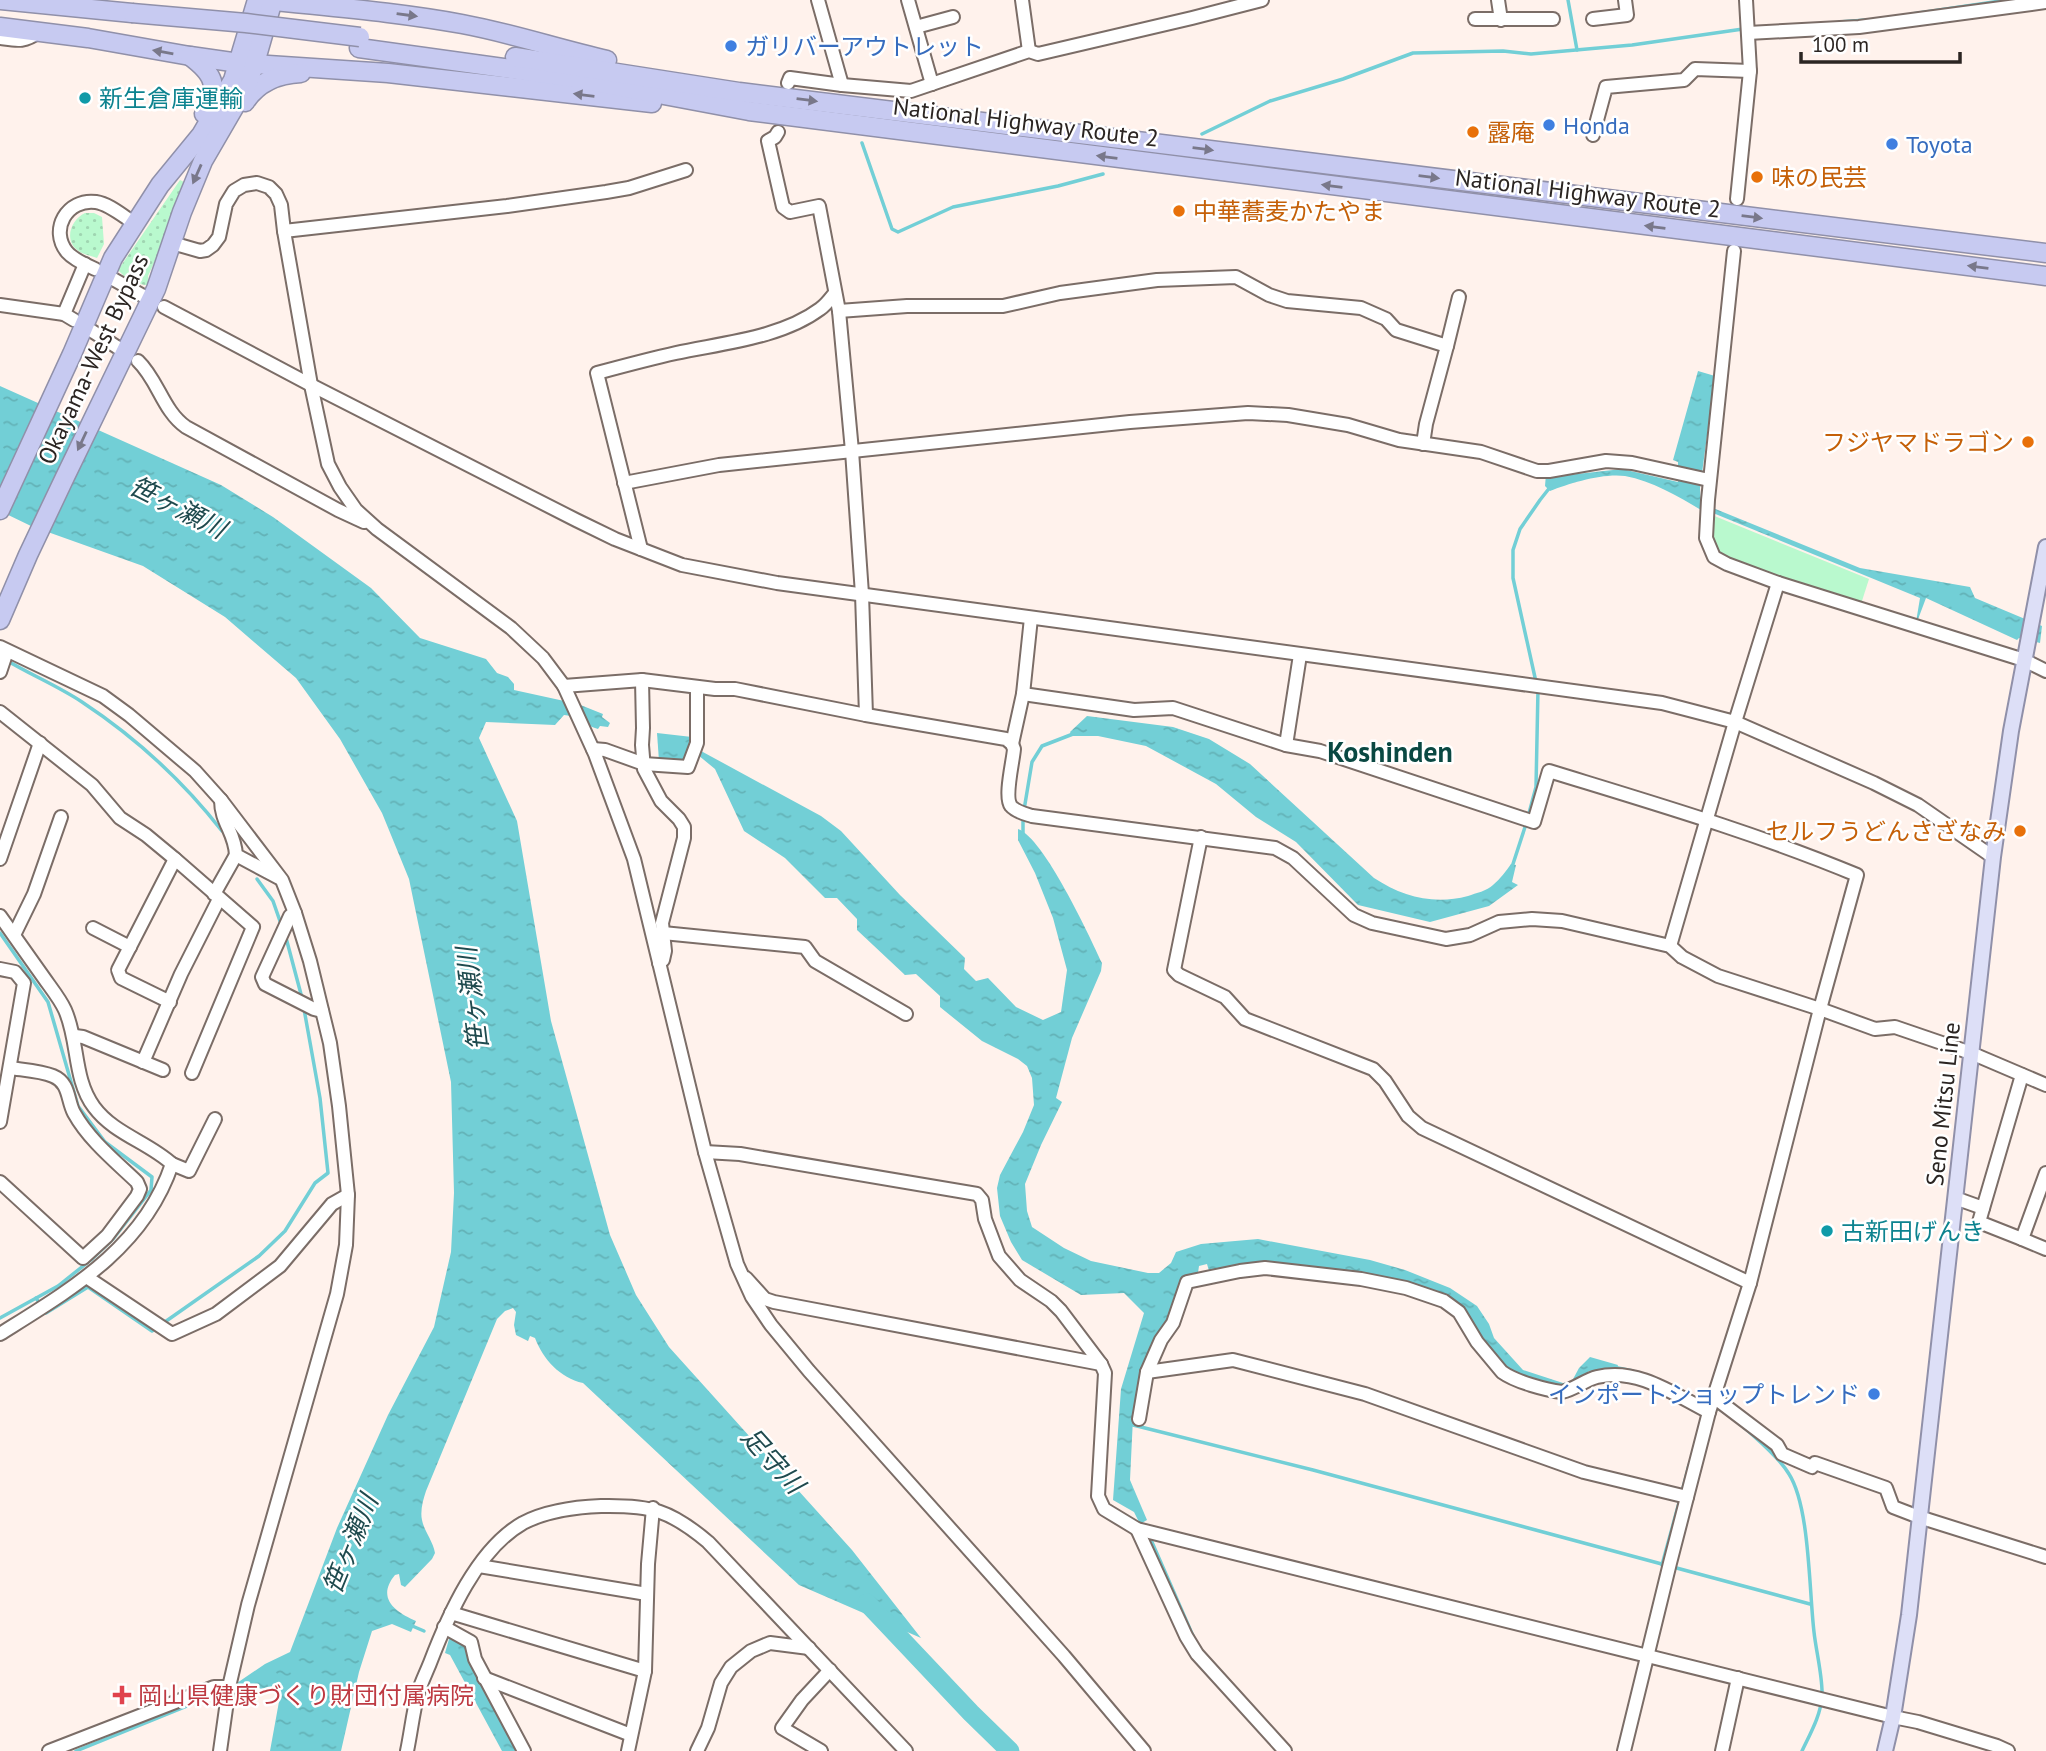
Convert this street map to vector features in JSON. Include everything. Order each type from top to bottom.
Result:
[{"type":"highway","name":"National Highway Route 2","points":[[0,0],[132,18]]},
{"type":"highway","name":"Okayama-West Bypass","points":[[0,620],[28,555],[156,289],[193,181],[213,140],[246,88],[247,63],[257,0]]},
{"type":"highway","points":[[266,0],[410,15],[464,24],[739,92]]},
{"type":"highway","name":"Okayama-West Bypass","points":[[0,510],[72,354],[107,268],[134,223],[201,135],[233,80],[247,63],[273,0]]},
{"type":"highway","name":"National Highway Route 2","points":[[0,12],[246,23],[568,77],[749,111],[2046,276]]},
{"type":"highway","points":[[0,27],[247,63],[388,73],[643,103],[749,111]]},
{"type":"highway","name":"National Highway Route 2","points":[[359,43],[568,64],[739,92],[2046,253]]},
{"type":"highway","points":[[160,186],[207,108],[212,93],[213,80],[207,69],[190,56]]},
{"type":"highway","points":[[213,140],[228,129],[256,88],[284,74],[372,76],[388,73]]},
{"type":"main road","name":"Seno Mitsu Line","points":[[1885,1751],[1909,1615],[1993,857],[2011,731],[2046,547]]},
{"type":"street","points":[[818,0],[842,85]]},
{"type":"street","points":[[908,0],[932,84]]},
{"type":"street","points":[[1022,0],[1029,51]]},
{"type":"street","points":[[788,83],[790,78],[911,91],[1029,51],[1038,54],[1262,0]]},
{"type":"street","points":[[1498,0],[1501,20]]},
{"type":"street","points":[[1593,19],[1627,15],[1625,0]]},
{"type":"street","points":[[1737,199],[1750,71],[1746,0]]},
{"type":"street","points":[[1748,33],[1859,27],[2046,2]]},
{"type":"street","points":[[916,27],[953,17]]},
{"type":"street","points":[[1475,19],[1553,19]]},
{"type":"street","points":[[0,38],[23,41],[38,32]]},
{"type":"street","points":[[1593,135],[1606,87],[1684,80],[1695,69],[1750,71]]},
{"type":"street","points":[[778,132],[768,141],[783,207],[790,212],[819,206],[839,311],[862,594],[866,715]]},
{"type":"street","points":[[284,231],[508,206],[606,192],[629,188],[686,170]]},
{"type":"street","points":[[172,243],[200,251],[213,245],[219,237],[226,204],[234,191],[244,185],[257,183],[269,187],[276,194],[281,205],[311,385],[328,464],[356,510],[511,628],[543,658],[564,687],[591,746],[634,859],[705,1152],[741,1275],[752,1297],[809,1371],[1064,1656],[1144,1751]]},
{"type":"street","points":[[0,305],[69,317],[90,267],[69,256],[62,245],[58,232],[62,218],[71,208],[83,202],[96,202],[106,205],[134,223]]},
{"type":"street","points":[[1734,251],[1709,481],[1706,537],[1714,556],[1727,564],[1779,583],[2024,660],[2046,671]]},
{"type":"street","points":[[839,311],[907,306],[1003,306],[1060,293],[1157,280],[1236,277],[1269,295],[1287,301],[1361,308],[1386,319],[1396,330],[1447,346]]},
{"type":"street","points":[[113,279],[145,297]]},
{"type":"street","points":[[641,549],[597,373],[746,339],[781,328],[822,308],[835,293]]},
{"type":"street","points":[[1423,444],[1459,297]]},
{"type":"street","points":[[164,307],[576,520],[682,565],[732,576],[1662,703],[1735,722],[1874,783],[1918,805],[1993,857]]},
{"type":"street","points":[[92,331],[120,349]]},
{"type":"street","points":[[138,360],[149,372],[174,419],[338,510],[377,528]]},
{"type":"street","points":[[624,483],[719,465],[1130,422],[1248,413],[1288,415],[1348,425],[1399,440],[1481,452],[1537,471],[1606,461],[1632,463],[1709,481]]},
{"type":"street","points":[[1670,946],[1735,722],[1779,583]]},
{"type":"street","points":[[1012,744],[1023,694],[1031,618]]},
{"type":"street","points":[[1286,744],[1300,655]]},
{"type":"street","points":[[3,658],[103,696],[195,771],[221,800],[282,880],[310,961],[330,1043],[348,1195],[346,1245],[337,1294],[248,1605],[229,1688],[220,1751]]},
{"type":"street","points":[[564,687],[642,680],[735,689],[1006,739],[1014,749],[1008,797],[1011,806],[1032,816],[1275,848],[1293,858],[1354,915],[1372,923],[1446,939],[1470,935],[1499,922],[1532,919],[1562,921],[1670,946],[1682,957],[1718,976],[1875,1029],[1895,1027],[1971,1053],[2046,1085]]},
{"type":"street","points":[[642,680],[644,764],[654,790],[684,827],[684,838],[662,923],[665,951],[663,960],[659,963]]},
{"type":"street","points":[[591,746],[644,764],[688,767],[694,752],[697,687]]},
{"type":"street","points":[[1023,694],[1134,710],[1173,708],[1286,744],[1320,751],[1527,820],[1534,821],[1549,771],[1706,819],[1797,850],[1857,875],[1750,1283],[1709,1406],[1683,1496],[1625,1751]]},
{"type":"street","points":[[0,712],[92,785],[120,818],[146,835],[253,927],[192,1073]]},
{"type":"street","points":[[0,859],[40,743]]},
{"type":"street","points":[[143,1062],[236,855],[235,840],[221,814],[221,800]]},
{"type":"street","points":[[14,935],[34,894],[61,817]]},
{"type":"street","points":[[1201,837],[1174,970],[1179,975],[1225,997],[1245,1019],[1373,1069],[1385,1081],[1408,1116],[1422,1128],[1750,1283]]},
{"type":"street","points":[[236,855],[282,880]]},
{"type":"street","points":[[170,1002],[121,978],[118,970],[175,859]]},
{"type":"street","points":[[295,913],[290,916],[262,977],[265,984],[322,1011]]},
{"type":"street","points":[[0,916],[64,1008],[75,1036],[82,1085],[103,1118],[172,1164],[189,1171],[215,1119]]},
{"type":"street","points":[[93,928],[130,947]]},
{"type":"street","points":[[663,933],[805,947],[816,961],[906,1013]]},
{"type":"street","points":[[0,969],[15,972],[24,983],[0,1122]]},
{"type":"street","points":[[75,1036],[163,1070]]},
{"type":"street","points":[[0,1182],[83,1258],[107,1236],[140,1189],[137,1182],[99,1147],[73,1112],[67,1088],[62,1083],[54,1076],[10,1068]]},
{"type":"street","points":[[2022,1075],[1979,1222],[2046,1249]]},
{"type":"street","points":[[705,1152],[740,1154],[977,1194],[982,1200],[988,1228],[999,1256],[1020,1280],[1061,1311],[1101,1364],[1105,1373],[1098,1496],[1104,1509],[1137,1529],[1918,1722],[2008,1751]]},
{"type":"street","points":[[0,1334],[88,1278],[134,1233],[156,1201],[172,1164]]},
{"type":"street","points":[[2022,1239],[2046,1173]]},
{"type":"street","points":[[88,1278],[172,1334],[216,1314],[280,1266],[332,1204],[348,1195]]},
{"type":"street","points":[[1955,1198],[1983,1208]]},
{"type":"street","points":[[1139,1419],[1147,1372],[1161,1340],[1173,1323],[1187,1282],[1240,1270],[1265,1268],[1377,1281],[1444,1301],[1459,1312],[1478,1342],[1507,1376],[1562,1392],[1588,1379],[1601,1376],[1626,1376],[1662,1386],[1709,1406],[1777,1445],[1782,1454],[1886,1488],[1893,1507],[2046,1557]]},
{"type":"street","points":[[741,1275],[751,1281],[765,1299],[774,1303],[1101,1364]]},
{"type":"street","points":[[1147,1372],[1233,1360],[1364,1394],[1584,1472],[1683,1496]]},
{"type":"street","points":[[407,1751],[419,1692],[444,1627],[478,1566],[510,1532],[543,1515],[589,1506],[632,1505],[653,1508],[687,1524],[708,1542],[906,1751]]},
{"type":"street","points":[[628,1751],[645,1671],[653,1508]]},
{"type":"street","points":[[1137,1529],[1186,1636],[1197,1654],[1285,1751]]},
{"type":"street","points":[[478,1566],[647,1594]]},
{"type":"street","points":[[451,1613],[645,1671]]},
{"type":"street","points":[[444,1627],[471,1642],[484,1678],[524,1751]]},
{"type":"street","points":[[696,1751],[708,1728],[721,1683],[731,1668],[751,1651],[770,1643],[808,1648]]},
{"type":"street","points":[[821,1751],[782,1728],[802,1700],[830,1670]]},
{"type":"street","points":[[484,1678],[631,1735]]},
{"type":"street","points":[[1722,1751],[1738,1678]]},
{"type":"street","points":[[49,1751],[214,1687],[229,1688]]},
{"type":"green space","points":[[180,180],[184,182],[165,239],[148,276],[150,286],[130,282],[118,270]]},
{"type":"green space","points":[[85,213],[102,217],[104,244],[97,258],[80,252],[70,237],[72,226]]},
{"type":"green space","points":[[1712,515],[1869,579],[1861,604],[1725,557],[1715,543]]},
{"type":"water","points":[[1698,371],[1715,376],[1700,488],[1701,510],[1655,485],[1625,476],[1597,477],[1550,491],[1545,486],[1546,474],[1568,475],[1622,469],[1678,482],[1678,462],[1673,460]]},
{"type":"water","name":"笹ヶ瀬川","points":[[0,386],[221,485],[273,517],[371,588],[420,638],[486,659],[497,673],[508,677],[514,684],[514,690],[578,704],[603,714],[602,717],[610,723],[608,727],[600,726],[598,729],[564,715],[555,725],[486,722],[479,738],[517,821],[551,1021],[610,1235],[636,1295],[669,1347],[852,1550],[921,1638],[799,1585],[583,1383],[567,1377],[553,1366],[535,1338],[530,1336],[528,1341],[516,1335],[516,1312],[513,1308],[497,1319],[425,1494],[422,1520],[435,1553],[405,1587],[401,1585],[399,1574],[395,1575],[387,1591],[390,1603],[395,1609],[416,1621],[411,1632],[392,1624],[372,1631],[359,1672],[341,1751],[270,1751],[280,1696],[278,1690],[272,1687],[264,1690],[254,1686],[239,1690],[237,1683],[265,1664],[290,1652],[337,1528],[388,1415],[434,1327],[451,1252],[454,1193],[451,1082],[409,879],[382,813],[340,739],[296,678],[225,617],[143,566],[31,526],[0,511]]},
{"type":"water","points":[[1713,508],[1860,568],[1970,587],[1975,598],[2042,626],[2040,643],[2019,638],[2017,640],[1926,598],[1916,622],[1920,598],[1713,513]]},
{"type":"water","points":[[1087,716],[1173,727],[1209,739],[1250,764],[1374,878],[1396,890],[1419,898],[1455,899],[1491,887],[1511,864],[1516,865],[1512,882],[1518,885],[1489,906],[1430,922],[1358,905],[1296,842],[1256,817],[1216,784],[1146,746],[1098,736],[1072,736],[1070,732]]},
{"type":"water","points":[[657,733],[692,737],[692,748],[686,762],[659,761]]},
{"type":"water","points":[[701,751],[821,816],[841,831],[900,895],[965,958],[964,969],[976,981],[988,978],[1016,1007],[1043,1020],[1061,1012],[1067,970],[1053,918],[1018,840],[1018,829],[1029,836],[1053,868],[1102,963],[1072,1038],[1056,1098],[1062,1102],[1025,1184],[1027,1211],[1032,1227],[1064,1248],[1091,1261],[1148,1273],[1159,1273],[1171,1263],[1176,1252],[1201,1244],[1258,1239],[1370,1260],[1405,1270],[1450,1288],[1477,1306],[1489,1324],[1494,1338],[1523,1370],[1563,1383],[1572,1381],[1579,1368],[1590,1357],[1618,1365],[1616,1370],[1589,1371],[1579,1381],[1557,1388],[1505,1371],[1477,1331],[1442,1294],[1362,1276],[1209,1271],[1207,1264],[1199,1266],[1198,1273],[1186,1275],[1181,1279],[1170,1319],[1154,1340],[1141,1373],[1133,1418],[1130,1480],[1147,1520],[1140,1524],[1134,1512],[1113,1500],[1121,1389],[1144,1313],[1124,1293],[1081,1295],[1022,1260],[1000,1216],[997,1188],[1000,1175],[1034,1105],[1032,1078],[1027,1066],[982,1041],[940,1007],[940,996],[916,974],[905,975],[857,930],[857,919],[837,898],[825,898],[785,858],[744,831],[715,769],[698,755]]},
{"type":"water","points":[[455,1636],[467,1643],[517,1751],[502,1751],[450,1655],[445,1653],[449,1639]]},
{"type":"waterway","points":[[1568,0],[1577,50]]},
{"type":"waterway","points":[[1912,14],[2007,0]]},
{"type":"waterway","points":[[1839,22],[1866,20]]},
{"type":"waterway","points":[[1202,134],[1270,101],[1343,79],[1413,53],[1503,51],[1531,54],[1632,45],[1743,29]]},
{"type":"waterway","points":[[862,143],[892,229],[898,232],[953,207],[1103,174]]},
{"type":"waterway","points":[[1536,682],[1513,578],[1513,550],[1520,529],[1551,486]]},
{"type":"waterway","points":[[6,660],[73,696],[121,730],[175,777],[222,831]]},
{"type":"waterway","points":[[1528,817],[1536,787],[1538,689]]},
{"type":"waterway","points":[[1024,810],[1032,762],[1042,746],[1073,734]]},
{"type":"waterway","points":[[1023,818],[1023,835]]},
{"type":"waterway","points":[[1512,867],[1526,824]]},
{"type":"waterway","points":[[257,879],[273,901],[281,924]]},
{"type":"waterway","points":[[0,933],[48,1002],[78,1106],[105,1142],[152,1177],[151,1190],[113,1239],[92,1259],[58,1286],[0,1318]]},
{"type":"waterway","points":[[285,934],[302,998]]},
{"type":"waterway","points":[[36,1298],[46,1313],[88,1287],[152,1331],[259,1256],[285,1231],[315,1183],[328,1173],[320,1098],[304,1009]]},
{"type":"waterway","points":[[1613,1367],[1633,1371]]},
{"type":"waterway","points":[[1714,1406],[1732,1418],[1775,1456],[1789,1474],[1801,1507],[1822,1689],[1817,1717],[1802,1751]]},
{"type":"waterway","points":[[1129,1424],[1313,1470],[1810,1604]]},
{"type":"waterway","points":[[1682,1492],[1689,1465]]},
{"type":"waterway","points":[[1662,1565],[1680,1499]]},
{"type":"waterway","points":[[1151,1540],[1193,1636]]},
{"type":"waterway","name":"足守川","points":[[867,1603],[1010,1751]]},
{"type":"waterway","points":[[410,1625],[424,1631]]},
{"type":"waterway","points":[[76,1751],[207,1698]]},
{"type":"place","name":"ガリバーアウトレット","points":[[731,46]]},
{"type":"place","name":"新生倉庫運輸","points":[[85,98]]},
{"type":"place","name":"Honda","points":[[1549,125]]},
{"type":"place","name":"露庵","points":[[1473,132]]},
{"type":"place","name":"Toyota","points":[[1892,144]]},
{"type":"place","name":"味の民芸","points":[[1757,177]]},
{"type":"place","name":"中華蕎麦かたやま","points":[[1179,211]]},
{"type":"place","name":"フジヤマドラゴン","points":[[2028,442]]},
{"type":"place","name":"セルフうどんさざなみ","points":[[2020,831]]},
{"type":"place","name":"古新田げんき","points":[[1827,1231]]},
{"type":"place","name":"インポートショップトレンド","points":[[1874,1394]]},
{"type":"place","name":"岡山県健康づくり財団付属病院","points":[[122,1695]]},
{"type":"district","name":"Koshinden","points":[[1390,751]]}]
